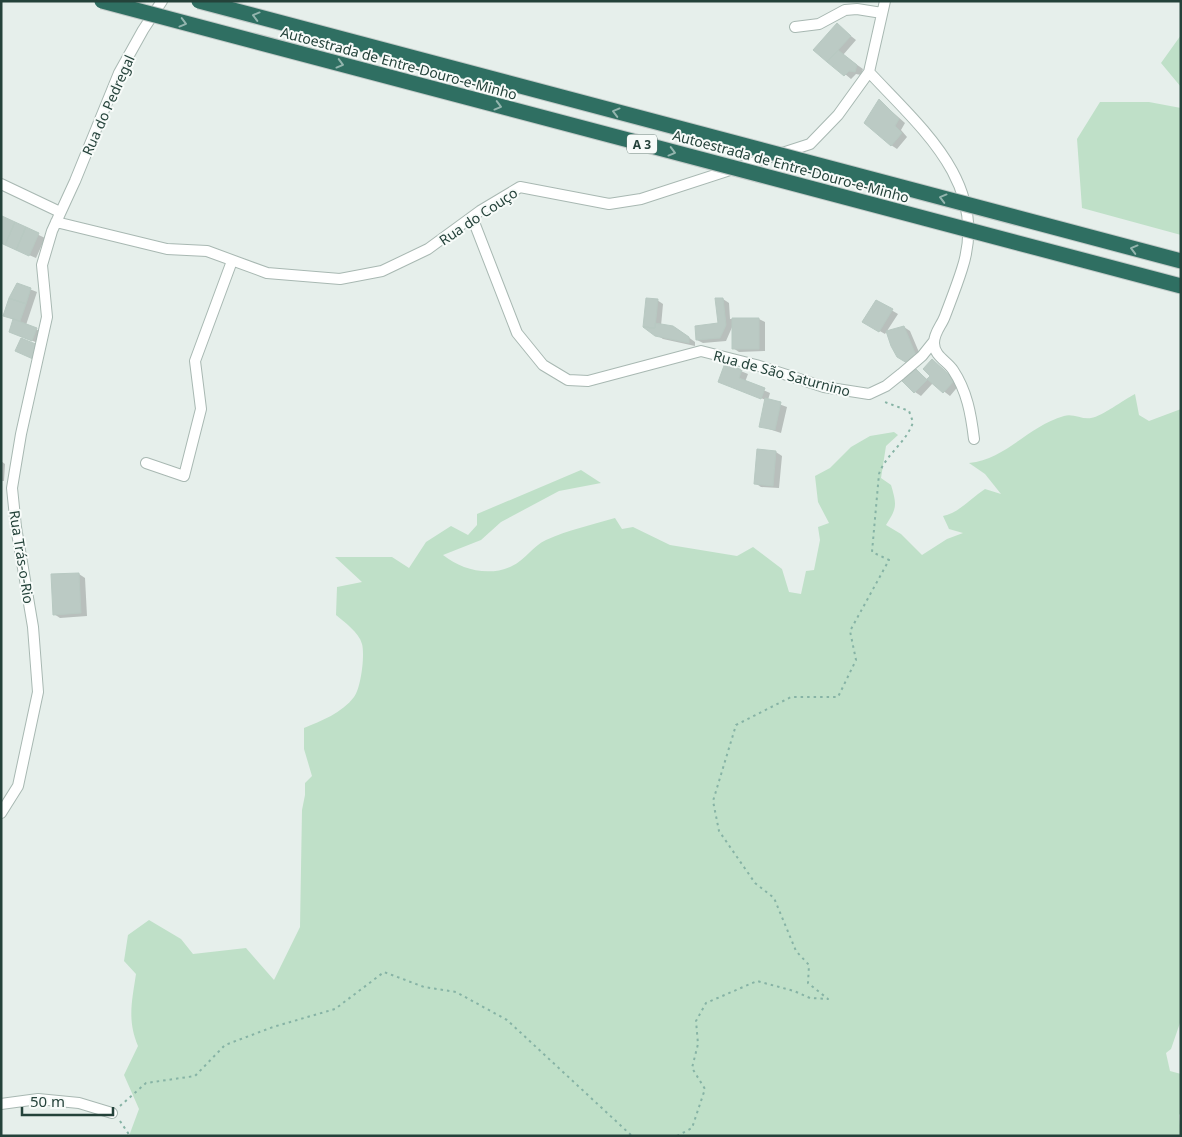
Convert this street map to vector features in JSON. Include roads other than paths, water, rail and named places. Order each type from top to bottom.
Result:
[{"type":"highway","name":"Autoestrada de Entre-Douro-e-Minho","points":[[102,1],[1181,286]]},
{"type":"highway","name":"Autoestrada de Entre-Douro-e-Minho","points":[[199,1],[1181,261]]},
{"type":"street","name":"Rua do Pedregal","points":[[60,212],[119,73],[162,1]]},
{"type":"street","points":[[869,72],[885,1]]},
{"type":"street","points":[[794,27],[819,24],[845,10],[857,9],[882,13]]},
{"type":"street","name":"Rua do Couço","points":[[56,222],[167,249],[207,252],[267,273],[340,279],[382,272],[428,249],[472,217],[520,186],[609,204],[664,192],[810,144],[838,115],[869,72]]},
{"type":"street","name":"Rua de São Saturnino","points":[[472,217],[517,333],[543,365],[568,380],[588,381],[701,351],[756,365],[824,387],[869,394],[886,386],[901,374],[922,356],[934,341],[935,333],[944,318],[968,247],[969,224],[953,169],[869,72]]},
{"type":"street","points":[[1,184],[60,212]]},
{"type":"street","name":"Rua Trás-o-Rio","points":[[1,813],[18,786],[38,692],[33,627],[16,527],[12,488],[21,434],[47,317],[42,265],[60,212]]},
{"type":"street","points":[[146,463],[184,476],[201,409],[195,361],[232,261]]},
{"type":"street","points":[[934,341],[934,348],[952,368],[963,386],[974,439]]},
{"type":"street","points":[[1,1104],[38,1099],[79,1103],[112,1113]]}]
